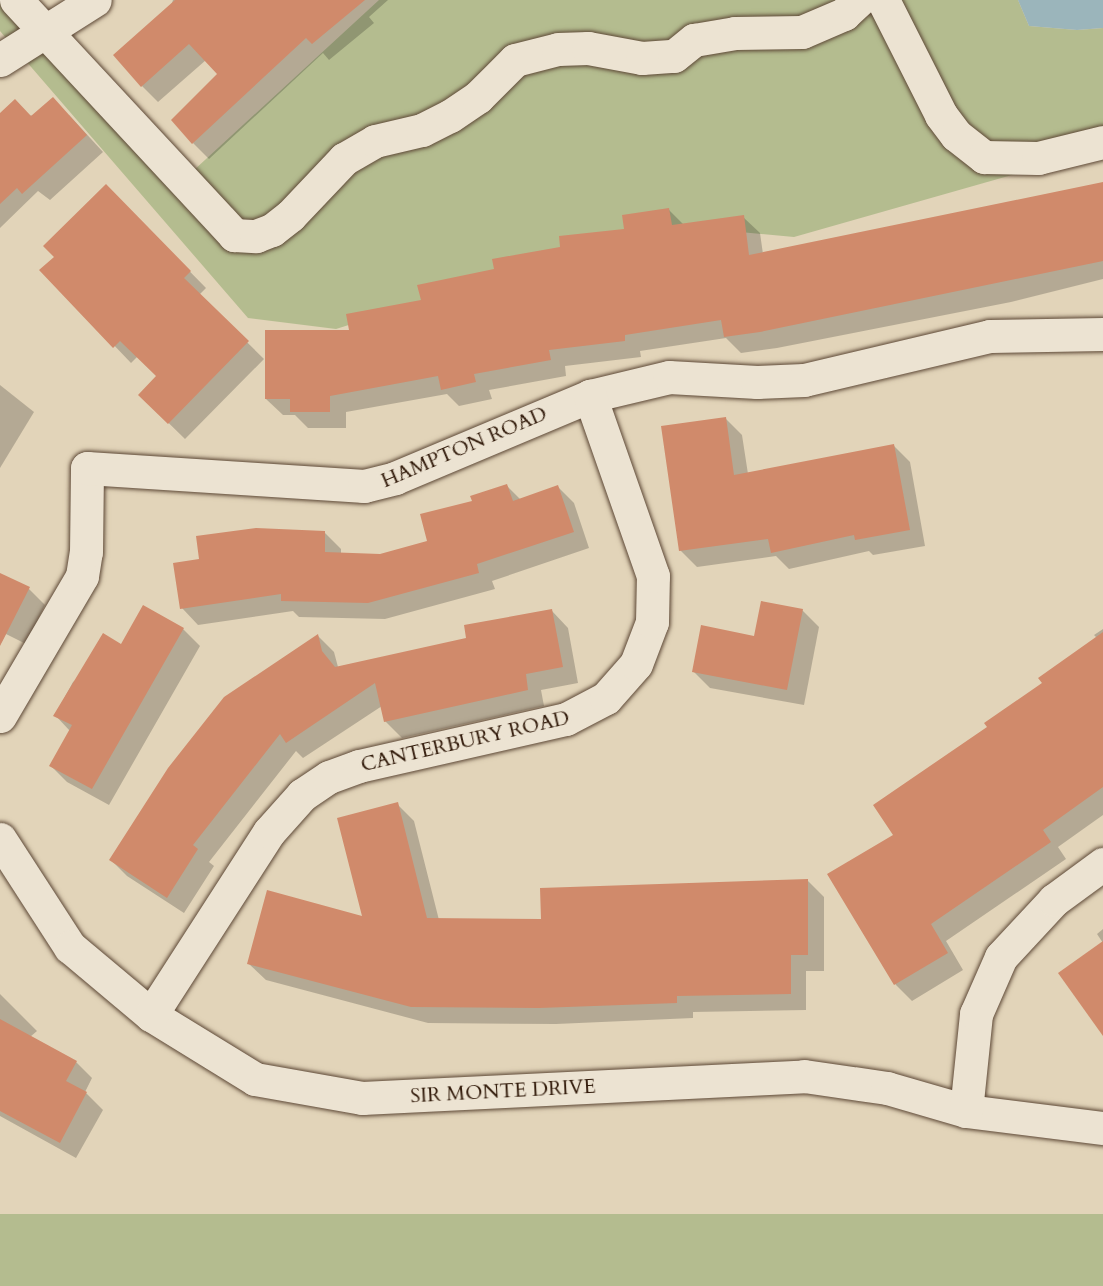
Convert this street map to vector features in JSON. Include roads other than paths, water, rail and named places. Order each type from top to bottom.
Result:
[{"type":"street","points":[[15,0],[234,235],[256,236],[272,230],[290,216],[344,159],[375,141],[422,130],[450,116],[478,97],[515,60],[558,49],[588,48],[642,58],[674,57],[694,40],[735,33],[802,32],[844,14],[859,0]]},
{"type":"street","points":[[0,60],[95,0]]},
{"type":"street","points":[[883,0],[941,115],[956,135],[984,157],[1038,158],[1103,142]]},
{"type":"street","name":"HAMPTON ROAD","points":[[0,716],[82,576],[86,552],[87,468],[364,486],[395,478],[590,396],[669,377],[757,382],[804,380],[990,336],[1103,334]]},
{"type":"street","name":"CANTERBURY ROAD","points":[[151,1015],[269,832],[302,795],[329,777],[359,766],[573,717],[606,698],[636,664],[652,622],[653,576],[590,396]]},
{"type":"street","name":"SIR MONTE DRIVE","points":[[0,839],[70,947],[151,1015],[255,1079],[362,1098],[804,1076],[887,1088],[966,1111],[1103,1128]]},
{"type":"street","points":[[966,1111],[976,1014],[1001,957],[1054,900],[1103,864]]},
{"type":"water","points":[[1018,0],[1103,0],[1103,28],[1077,30],[1029,26]]}]
